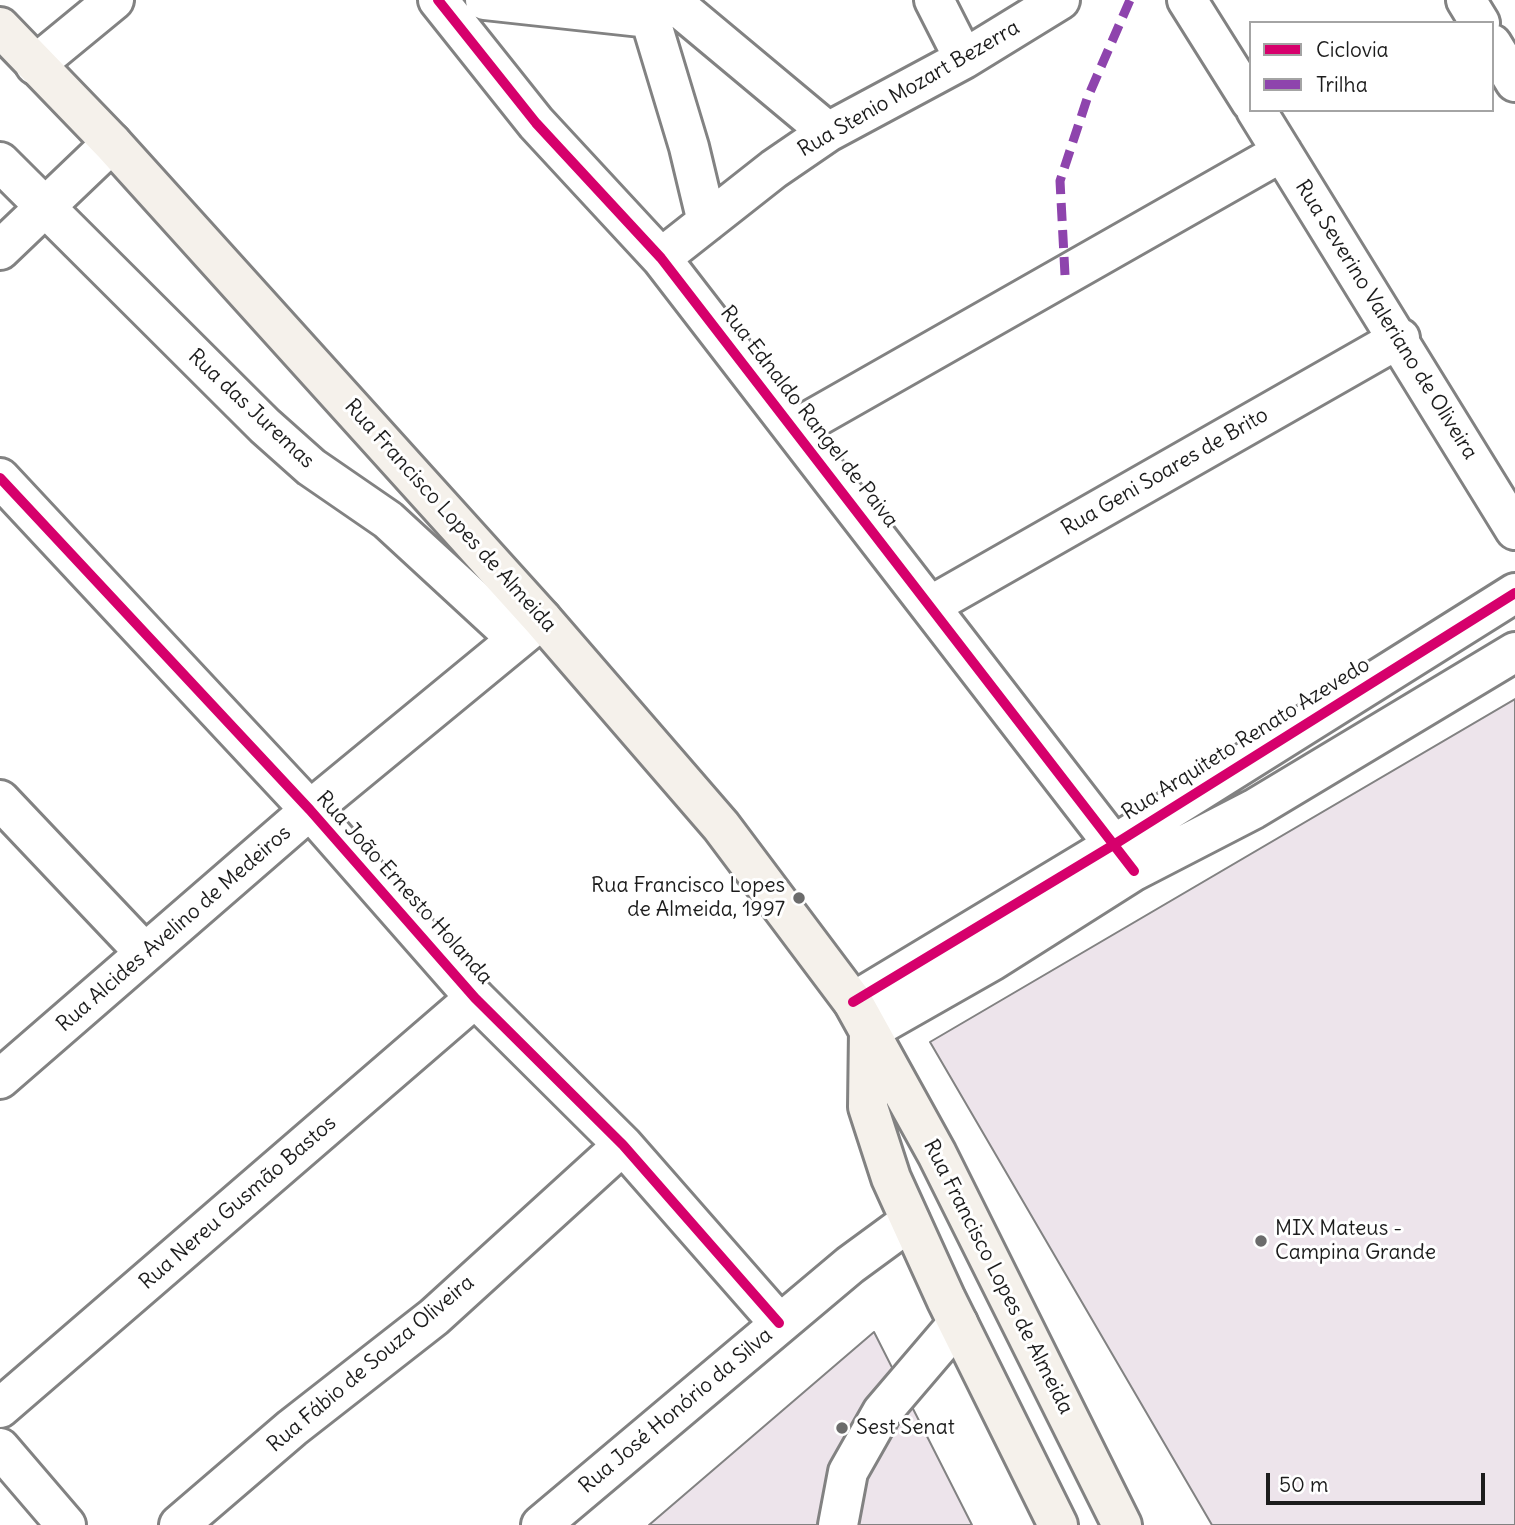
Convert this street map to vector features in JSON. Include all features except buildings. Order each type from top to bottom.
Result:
[{"type":"main road","name":"Rua Francisco Lopes de Almeida","points":[[0,27],[112,143],[530,629],[721,826],[861,1017],[937,1154],[1122,1525]]},
{"type":"main road","points":[[861,1017],[868,1107],[891,1178],[958,1323],[1058,1525]]},
{"type":"street","points":[[35,65],[114,0]]},
{"type":"street","name":"Rua Ednaldo Rangel de Paiva","points":[[438,0],[536,123],[661,258],[1125,857]]},
{"type":"street","points":[[485,0],[656,6],[828,132]]},
{"type":"street","points":[[934,0],[964,59]]},
{"type":"street","name":"Rua Stenio Mozart Bezerra","points":[[661,258],[828,132],[964,59],[1059,0]]},
{"type":"street","points":[[1187,0],[1249,99]]},
{"type":"street","points":[[1466,0],[1479,21]]},
{"type":"street","points":[[656,6],[707,222]]},
{"type":"street","points":[[1494,47],[1515,82]]},
{"type":"street","name":"Rua Severino Valeriano de Oliveira","points":[[1257,112],[1400,338],[1515,530]]},
{"type":"street","points":[[0,250],[112,143]]},
{"type":"street","points":[[795,429],[1282,152]]},
{"type":"street","name":"Rua das Juremas","points":[[0,162],[311,467],[388,520],[530,629]]},
{"type":"street","name":"Rua Geni Soares de Brito","points":[[930,606],[1400,338]]},
{"type":"street","name":"Rua João Ernesto Holanda","points":[[0,478],[310,810],[475,998],[623,1145],[779,1323]]},
{"type":"street","name":"Rua Arquiteto Renato Azevedo","points":[[861,1017],[1125,857],[1515,593]]},
{"type":"street","name":"Rua Alcides Avelino de Medeiros","points":[[0,1079],[310,810],[530,629]]},
{"type":"street","name":"Rua Arquiteto Renato Azevedo","points":[[1125,857],[1254,809],[1515,652]]},
{"type":"street","points":[[0,800],[145,953]]},
{"type":"street","name":"Rua Nereu Gusmão Bastos","points":[[0,1408],[475,998]]},
{"type":"street","name":"Rua Fábio de Souza Oliveira","points":[[179,1525],[292,1428],[435,1317],[623,1145]]},
{"type":"street","name":"Rua José Honório da Silva","points":[[541,1525],[849,1265],[910,1221]]},
{"type":"street","points":[[838,1525],[848,1472],[882,1412],[958,1323]]},
{"type":"street","points":[[0,1448],[66,1525]]},
{"type":"marked path","points":[[1065,275],[1060,181],[1087,99],[1130,0]]},
{"type":"cycle path","points":[[438,0],[536,123],[661,258],[1134,871]]},
{"type":"cycle path","points":[[0,478],[310,810],[475,998],[623,1145],[779,1323]]},
{"type":"cycle path","points":[[853,1002],[1115,844],[1515,593]]},
{"type":"place","name":"Rua Francisco Lopes de Almeida, 1997","points":[[799,898]]},
{"type":"place","name":"MIX Mateus - Campina Grande","points":[[1261,1241]]},
{"type":"place","name":"Sest Senat","points":[[842,1428]]}]
